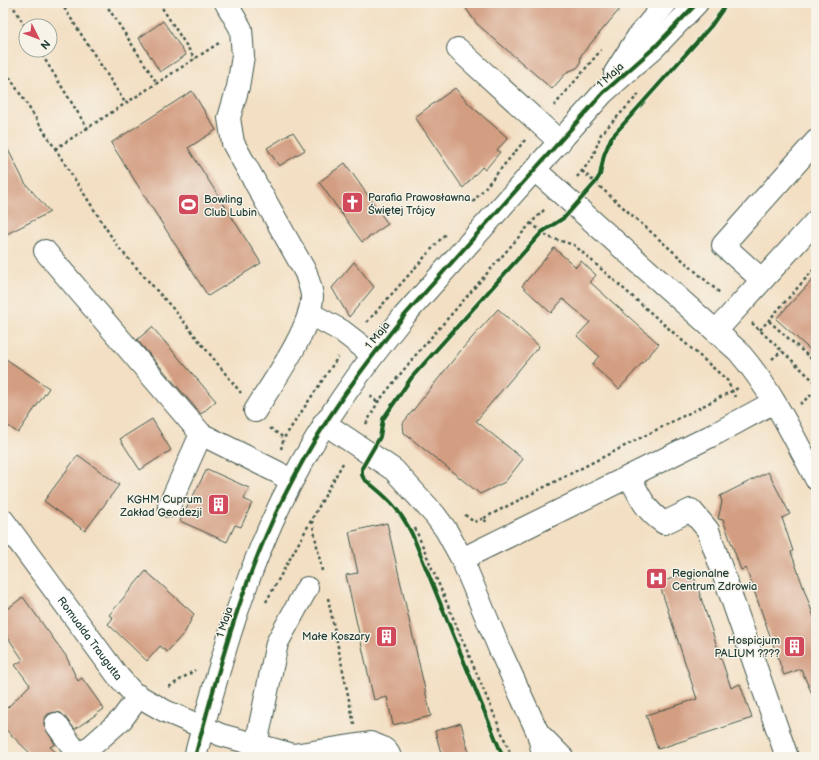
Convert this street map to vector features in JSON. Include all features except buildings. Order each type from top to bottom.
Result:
[{"type":"street","points":[[226,3],[241,29],[243,56],[238,87],[229,118],[232,143],[306,273],[312,297],[309,313],[303,329],[255,411]]},
{"type":"street","name":"1 Maja","points":[[603,93],[639,35],[666,3]]},
{"type":"street","name":"1 Maja","points":[[196,757],[224,652],[243,595],[267,534],[284,477],[373,354],[404,316],[603,93],[655,47],[697,3]]},
{"type":"street","points":[[458,50],[560,142]]},
{"type":"street","points":[[762,280],[723,245],[816,141]]},
{"type":"street","points":[[535,170],[738,351],[756,374],[779,409],[816,479]]},
{"type":"street","points":[[716,331],[816,221]]},
{"type":"street","points":[[45,251],[201,434],[284,477]]},
{"type":"street","points":[[309,313],[327,321],[373,354]]},
{"type":"street","points":[[462,559],[630,477],[746,418],[779,409]]},
{"type":"street","points":[[324,423],[394,470],[415,492],[446,530],[462,559],[500,650],[538,733],[544,757]]},
{"type":"street","points":[[169,506],[201,434]]},
{"type":"street","points":[[630,477],[645,507],[658,519],[664,523],[691,510],[708,530],[787,757]]},
{"type":"street","name":"Romualda Traugutta","points":[[3,520],[10,543],[117,675],[139,696],[165,711],[221,735],[293,755],[370,743],[381,746],[389,753],[390,757]]},
{"type":"street","points":[[256,745],[277,643],[318,584]]},
{"type":"street","points":[[56,724],[79,756],[122,719],[139,696]]},
{"type":"street","points":[[538,733],[562,757]]},
{"type":"path","points":[[11,3],[20,18]]},
{"type":"path","points":[[61,3],[126,104]]},
{"type":"path","points":[[105,3],[157,83]]},
{"type":"path","points":[[159,3],[195,58]]},
{"type":"path","points":[[55,149],[241,29]]},
{"type":"path","points":[[468,208],[606,44]]},
{"type":"path","points":[[44,58],[88,129]]},
{"type":"path","points":[[3,67],[118,247],[176,312],[274,433],[284,438]]},
{"type":"path","points":[[569,200],[582,171],[592,159],[601,134],[643,89]]},
{"type":"path","points":[[582,171],[596,181],[737,308],[816,383]]},
{"type":"path","points":[[265,604],[378,402],[414,357],[531,223],[569,200],[596,181]]},
{"type":"path","points":[[531,223],[548,237],[574,245],[727,380],[746,418]]},
{"type":"path","points":[[537,238],[548,227]]},
{"type":"path","points":[[284,477],[284,438],[331,366],[447,232]]},
{"type":"path","points":[[760,330],[816,267]]},
{"type":"path","points":[[769,320],[816,363]]},
{"type":"path","points":[[484,518],[732,391],[756,374],[782,351]]},
{"type":"path","points":[[312,520],[318,584],[359,744]]},
{"type":"path","points":[[414,525],[512,757]]},
{"type":"path","points":[[409,527],[424,564]]},
{"type":"path","points":[[165,689],[201,666]]},
{"type":"cycle path","points":[[195,757],[214,686],[236,616],[261,547],[292,481],[330,416],[358,375],[404,316],[603,93],[655,47],[697,3]]},
{"type":"cycle path","points":[[503,757],[412,534],[392,504],[364,479],[362,475],[362,468],[380,437],[383,419],[412,377],[542,232],[565,217],[595,183],[600,175],[604,155],[611,138],[711,26],[727,3]]},
{"type":"place","name":"Parafia Prawosławna Świętej Trójcy","points":[[353,203]]},
{"type":"place","name":"Bowling Club Lubin","points":[[188,205]]},
{"type":"place","name":"KGHM Cuprum Zakład Geodezji","points":[[218,505]]},
{"type":"place","name":"Regionalne Centrum Zdrowia","points":[[657,579]]},
{"type":"place","name":"Małe Koszary","points":[[386,636]]},
{"type":"place","name":"Hospicjum PALIUM ????","points":[[795,646]]}]
